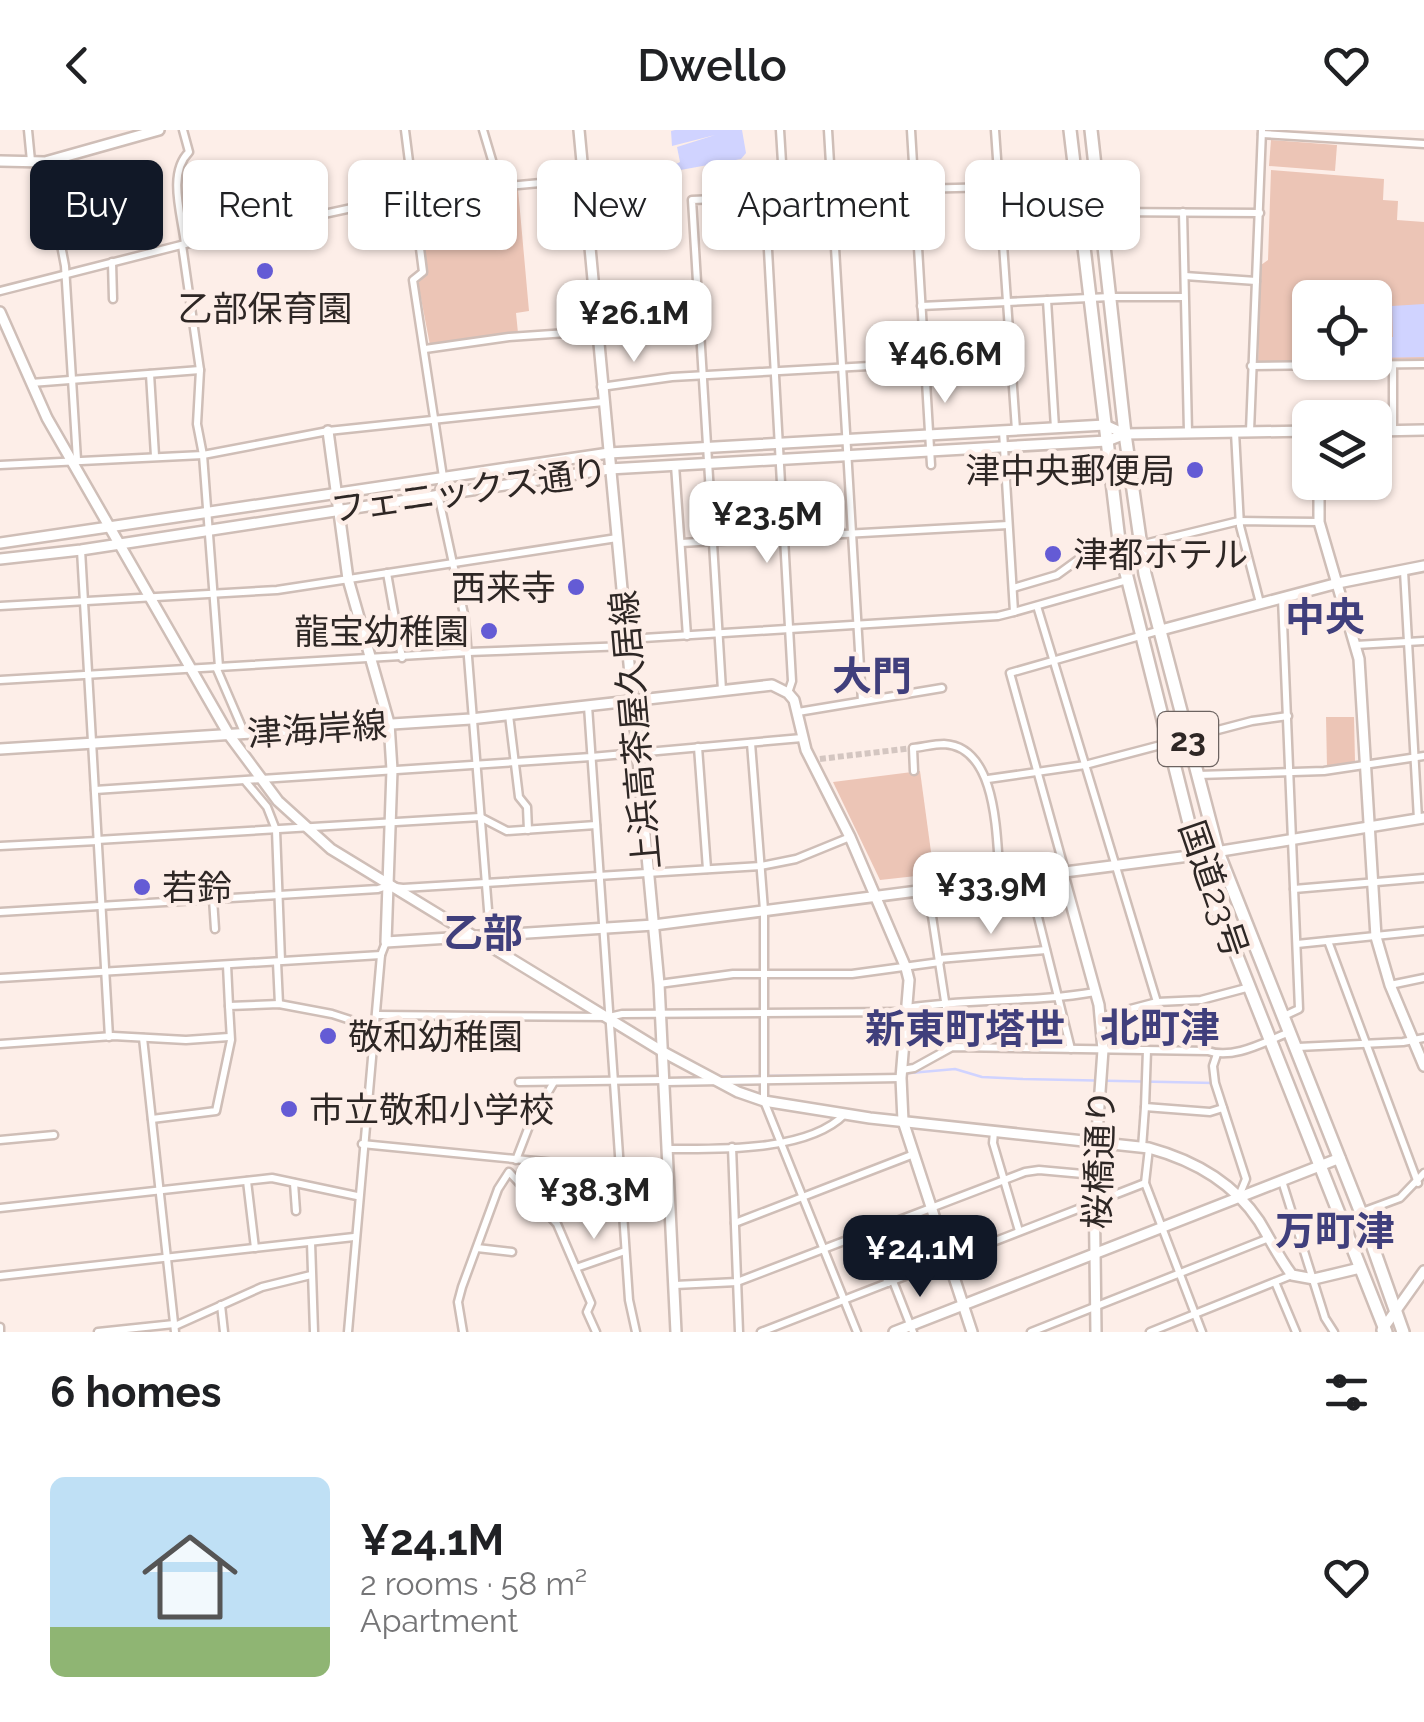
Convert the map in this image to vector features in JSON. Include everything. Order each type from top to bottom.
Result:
[{"type":"highway","name":"国道23号","points":[[1070,130],[1073,160]]},
{"type":"highway","name":"国道23号","points":[[1091,130],[1094,160]]},
{"type":"highway","name":"国道23号","points":[[1084,250],[1120,549],[1198,855],[1384,1330]]},
{"type":"highway","name":"国道23号","points":[[1104,250],[1140,546],[1218,852],[1361,1212],[1400,1321]]},
{"type":"street","points":[[28,130],[31,160]]},
{"type":"street","points":[[52,160],[159,130]]},
{"type":"street","points":[[182,130],[189,152],[180,162],[177,176],[183,234]]},
{"type":"street","points":[[404,130],[408,160]]},
{"type":"street","points":[[483,130],[492,160]]},
{"type":"street","name":"上浜高茶屋久居線","points":[[580,130],[582,160]]},
{"type":"street","points":[[780,130],[782,160]]},
{"type":"street","points":[[828,130],[830,160]]},
{"type":"street","points":[[911,130],[912,160]]},
{"type":"street","points":[[995,130],[999,160]]},
{"type":"street","points":[[1368,130],[1368,141]]},
{"type":"street","points":[[1414,143],[1416,130]]},
{"type":"street","points":[[1250,431],[1262,132],[1424,144]]},
{"type":"street","points":[[0,161],[30,162]]},
{"type":"street","points":[[702,199],[692,200],[722,690]]},
{"type":"street","points":[[1140,212],[1260,212]]},
{"type":"street","points":[[1183,212],[1188,432]]},
{"type":"street","points":[[0,291],[183,244]]},
{"type":"street","points":[[61,250],[75,461]]},
{"type":"street","points":[[185,250],[200,370],[196,418],[203,455],[218,667],[244,732]]},
{"type":"street","points":[[420,250],[423,272],[413,280],[442,477],[438,494],[454,562],[468,652],[490,935]]},
{"type":"street","name":"上浜高茶屋久居線","points":[[589,250],[662,1013],[676,1332]]},
{"type":"street","points":[[768,250],[792,681],[788,693],[798,712],[802,738],[850,836],[906,968],[903,1121],[972,1332]]},
{"type":"street","points":[[835,250],[862,701]]},
{"type":"street","points":[[918,250],[930,465]]},
{"type":"street","points":[[1005,250],[1016,430]]},
{"type":"street","points":[[112,262],[113,299]]},
{"type":"street","points":[[1185,276],[1256,280]]},
{"type":"street","points":[[921,306],[1184,297]]},
{"type":"street","points":[[1047,300],[1055,428]]},
{"type":"street","points":[[0,312],[30,383],[229,736],[260,779],[305,828],[388,886],[664,1053],[764,1101],[1168,1153],[1208,1172],[1239,1197],[1292,1275]]},
{"type":"street","points":[[424,349],[596,331]]},
{"type":"street","points":[[601,386],[703,376],[1013,358]]},
{"type":"street","points":[[1251,366],[1424,364]]},
{"type":"street","points":[[1393,365],[1393,431],[1424,430]]},
{"type":"street","points":[[30,383],[200,370]]},
{"type":"street","points":[[150,374],[155,456]]},
{"type":"street","points":[[0,465],[203,455],[328,432],[603,402]]},
{"type":"street","name":"フェニックス通り","points":[[0,542],[609,452],[1105,425],[1125,434]]},
{"type":"street","points":[[1125,434],[1292,430]]},
{"type":"street","points":[[1004,431],[1014,612]]},
{"type":"street","points":[[1235,431],[1239,521],[1260,603]]},
{"type":"street","points":[[328,432],[348,579],[389,723],[392,770],[386,942],[380,956],[348,1332]]},
{"type":"street","name":"フェニックス通り","points":[[0,559],[81,550],[609,468],[1107,441],[1125,434]]},
{"type":"street","points":[[675,465],[687,636]]},
{"type":"street","points":[[1319,500],[1319,522],[1356,645],[1376,936],[1390,985],[1419,1039],[1424,1066]]},
{"type":"street","points":[[1140,546],[1239,521],[1319,522]]},
{"type":"street","points":[[681,542],[1008,525]]},
{"type":"street","points":[[0,606],[277,590],[617,538]]},
{"type":"street","points":[[1013,588],[1058,574],[1079,558],[1120,549]]},
{"type":"street","points":[[81,550],[109,1036]]},
{"type":"street","points":[[1064,871],[1010,673],[1260,603],[1424,566]]},
{"type":"street","points":[[386,942],[654,926],[1198,855],[1421,818],[1404,569]]},
{"type":"street","points":[[387,572],[402,658]]},
{"type":"street","points":[[0,680],[402,658],[998,616],[1127,580]]},
{"type":"street","points":[[1282,598],[1299,1010],[1284,1016]]},
{"type":"street","points":[[1037,606],[1157,1002]]},
{"type":"street","points":[[1356,645],[1424,641]]},
{"type":"street","points":[[162,672],[186,658]]},
{"type":"street","name":"津海岸線","points":[[0,749],[471,719],[772,685],[788,693]]},
{"type":"street","points":[[798,712],[942,688]]},
{"type":"street","points":[[588,706],[625,1250],[636,1332]]},
{"type":"street","points":[[509,715],[518,796],[527,807],[528,830]]},
{"type":"street","points":[[988,779],[1085,764],[1288,716]]},
{"type":"street","points":[[95,790],[802,738]]},
{"type":"street","points":[[914,771],[913,748],[946,741],[974,758],[988,779],[1000,879]]},
{"type":"street","points":[[751,743],[764,910],[764,1101],[857,1332]]},
{"type":"street","points":[[698,747],[707,869]]},
{"type":"street","points":[[1198,776],[1324,771],[1424,756]]},
{"type":"street","points":[[245,780],[267,806],[276,830],[278,1004]]},
{"type":"street","points":[[0,846],[480,817],[507,831],[596,825]]},
{"type":"street","points":[[0,912],[761,866],[796,859],[850,836]]},
{"type":"street","name":"桜橋通り","points":[[1064,871],[1095,992],[1103,1050],[1094,1175],[1096,1332]]},
{"type":"street","points":[[1028,876],[1071,1049]]},
{"type":"street","points":[[1294,889],[1424,878]]},
{"type":"street","points":[[928,890],[952,1047]]},
{"type":"street","points":[[213,899],[215,929]]},
{"type":"street","points":[[1297,944],[1424,930]]},
{"type":"street","points":[[1328,942],[1418,1183]]},
{"type":"street","points":[[659,984],[732,974],[852,974],[1046,950]]},
{"type":"street","points":[[0,978],[380,956]]},
{"type":"street","points":[[152,1118],[216,1111],[229,1037],[227,965]]},
{"type":"street","points":[[1390,985],[1424,978]]},
{"type":"street","points":[[1100,1018],[1157,1002],[1201,1000],[1250,988]]},
{"type":"street","points":[[376,1014],[608,1017],[906,1010],[946,1002],[1058,998],[1095,992]]},
{"type":"street","points":[[229,1006],[278,1004],[332,1014],[374,1028]]},
{"type":"street","points":[[519,1082],[902,1074],[952,1047],[1217,1054],[1290,1032]]},
{"type":"street","points":[[0,1044],[109,1036],[229,1037]]},
{"type":"street","points":[[143,1038],[175,1327]]},
{"type":"street","points":[[1296,1047],[1419,1039]]},
{"type":"street","points":[[1147,1050],[1145,1183],[1202,1332]]},
{"type":"street","points":[[1217,1054],[1213,1066],[1246,1179],[1239,1197]]},
{"type":"street","points":[[463,1332],[458,1302],[498,1189],[555,1081]]},
{"type":"street","points":[[1145,1107],[1210,1112],[1223,1108]]},
{"type":"street","points":[[669,1149],[781,1144],[837,1123],[845,1114]]},
{"type":"street","points":[[994,1132],[993,1143],[1020,1232]]},
{"type":"street","points":[[0,1140],[54,1135]]},
{"type":"street","points":[[362,1144],[511,1162],[517,1159],[619,1169],[670,1167]]},
{"type":"street","points":[[732,1147],[740,1332]]},
{"type":"street","points":[[735,1223],[914,1154]]},
{"type":"street","points":[[894,1332],[912,1329],[962,1305],[1340,1158]]},
{"type":"street","points":[[675,1285],[737,1282],[1039,1170],[1094,1175]]},
{"type":"street","points":[[508,1172],[557,1224],[591,1303],[587,1312],[596,1332]]},
{"type":"street","points":[[1361,1212],[1400,1198],[1424,1174]]},
{"type":"street","points":[[0,1208],[272,1178],[357,1196]]},
{"type":"street","points":[[1282,1180],[1325,1318],[1334,1332]]},
{"type":"street","points":[[248,1181],[255,1248]]},
{"type":"street","points":[[294,1183],[296,1211]]},
{"type":"street","points":[[761,1332],[1145,1183]]},
{"type":"street","points":[[867,1232],[912,1329]]},
{"type":"street","points":[[0,1276],[354,1237]]},
{"type":"street","points":[[1030,1332],[1268,1238]]},
{"type":"street","points":[[311,1242],[314,1332]]},
{"type":"street","points":[[477,1248],[512,1252]]},
{"type":"street","points":[[576,1268],[625,1250]]},
{"type":"street","points":[[1150,1332],[1292,1275],[1314,1279],[1360,1268]]},
{"type":"street","points":[[1384,1330],[1400,1321],[1424,1270]]},
{"type":"street","points":[[98,1332],[175,1327],[280,1281],[311,1275]]},
{"type":"street","points":[[1275,1282],[1293,1331]]},
{"type":"street","points":[[221,1305],[224,1332]]},
{"type":"shaded area","points":[[1271,140],[1337,145],[1335,171],[1269,166]]},
{"type":"shaded area","points":[[1271,170],[1384,179],[1383,200],[1398,201],[1397,220],[1424,222],[1424,359],[1392,360],[1392,280],[1292,280],[1292,362],[1258,363],[1261,265],[1268,260]]},
{"type":"shaded area","points":[[517,189],[529,311],[516,313],[518,333],[430,345],[418,283],[426,274],[423,250],[517,250]]},
{"type":"shaded area","points":[[1326,717],[1354,717],[1355,762],[1327,767]]},
{"type":"shaded area","points":[[920,771],[934,874],[880,880],[833,782]]},
{"type":"water","points":[[742,130],[746,153],[741,159],[702,160],[702,166],[682,170],[677,147],[715,135],[672,146],[671,131]]},
{"type":"water","points":[[1424,304],[1424,357],[1392,358],[1392,306]]},
{"type":"waterway","points":[[768,1076],[888,1075],[955,1069],[982,1077],[1214,1083]]},
{"type":"waterway","points":[[718,1077],[760,1076]]},
{"type":"waterway","points":[[678,1078],[705,1077]]},
{"type":"tunnel","points":[[811,760],[913,748]]},
{"type":"place","name":"乙部保育園","points":[[265,271]]},
{"type":"place","name":"津中央郵便局","points":[[1195,470]]},
{"type":"place","name":"津都ホテル","points":[[1053,554]]},
{"type":"place","name":"西来寺","points":[[576,587]]},
{"type":"place","name":"龍宝幼稚園","points":[[489,631]]},
{"type":"place","name":"若鈴","points":[[142,887]]},
{"type":"place","name":"敬和幼稚園","points":[[328,1036]]},
{"type":"place","name":"市立敬和小学校","points":[[289,1109]]},
{"type":"district","name":"中央","points":[[1325,616]]},
{"type":"district","name":"大門","points":[[872,675]]},
{"type":"district","name":"乙部","points":[[483,932]]},
{"type":"district","name":"北町津","points":[[1160,1027]]},
{"type":"district","name":"新東町塔世","points":[[965,1028]]},
{"type":"district","name":"万町津","points":[[1335,1230]]}]
